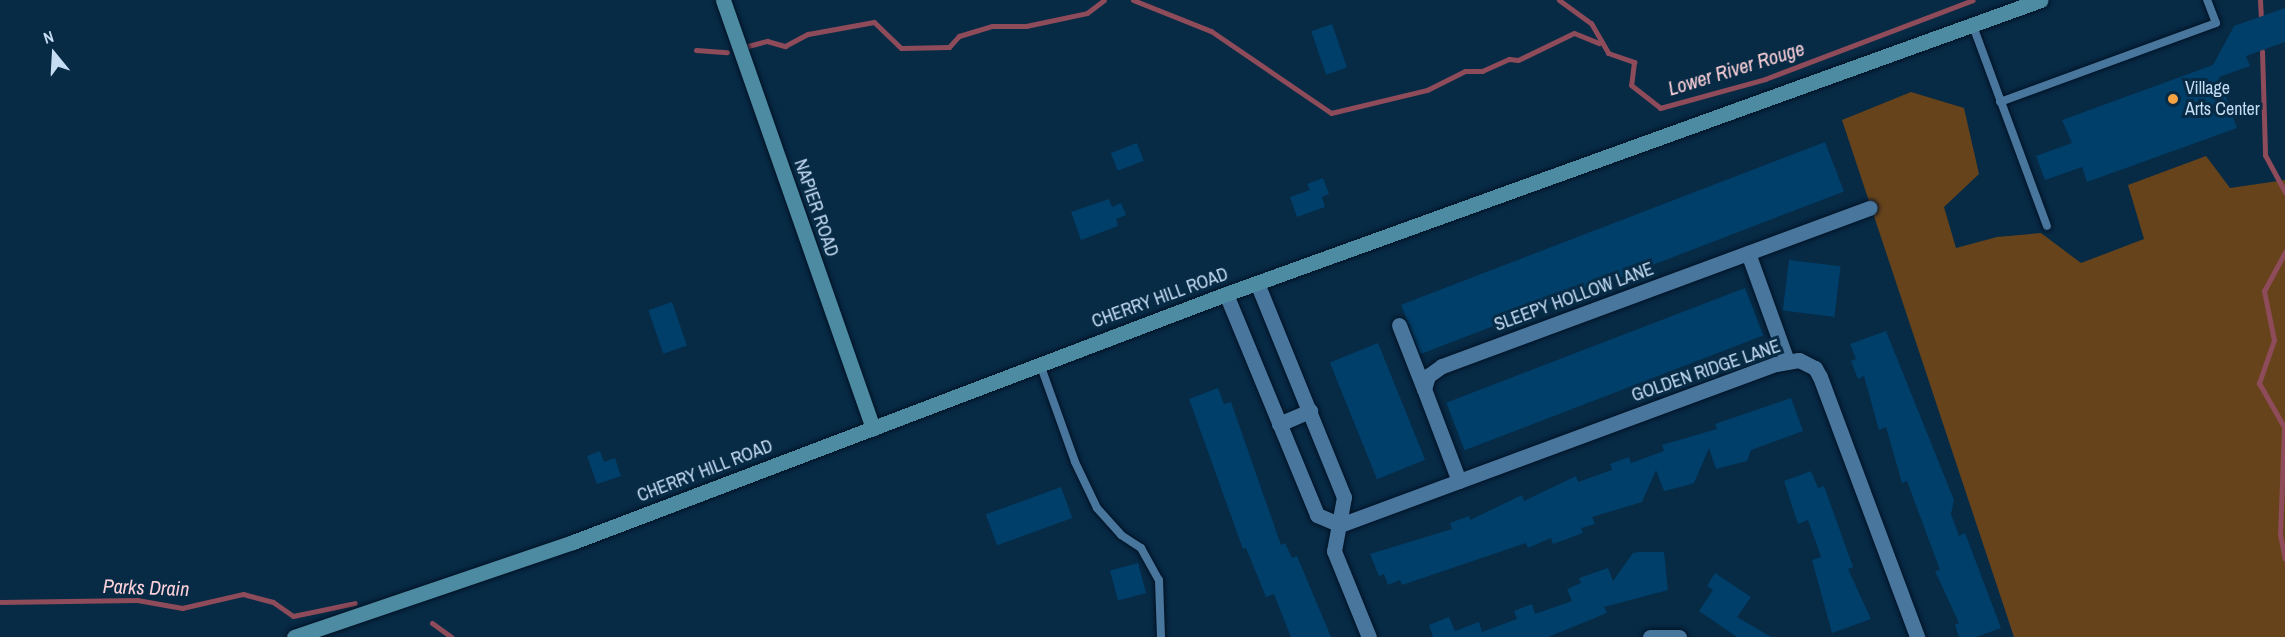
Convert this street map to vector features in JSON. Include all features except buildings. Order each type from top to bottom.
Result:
[{"type":"street","name":"NAPIER ROAD","points":[[723,0],[873,429]]},
{"type":"street","name":"CHERRY HILL ROAD","points":[[294,637],[573,542],[1226,294],[2041,0]]},
{"type":"street","name":"SLEEPY HOLLOW LANE","points":[[1424,389],[1428,376],[1442,366],[1870,208]]},
{"type":"street","points":[[1748,254],[1787,361]]},
{"type":"street","points":[[1257,283],[1344,497],[1334,551],[1369,637]]},
{"type":"street","points":[[1226,294],[1317,515],[1340,525]]},
{"type":"street","points":[[1399,325],[1459,481]]},
{"type":"street","name":"GOLDEN RIDGE LANE","points":[[1340,525],[1787,361],[1804,362],[1818,372],[1917,637]]},
{"type":"street","points":[[1279,424],[1310,411]]},
{"type":"street","points":[[1650,637],[1679,637]]},
{"type":"lane","points":[[2000,102],[2216,23],[2207,0]]},
{"type":"lane","points":[[1973,26],[2047,226]]},
{"type":"lane","points":[[1040,364],[1066,440],[1097,508],[1120,535],[1141,548],[1159,580],[1161,637]]},
{"type":"shaded area","points":[[1911,92],[1964,108],[1979,174],[1944,207],[1956,248],[1997,237],[2041,233],[2081,263],[2144,239],[2128,185],[2206,156],[2230,188],[2285,180],[2285,637],[2014,637],[1842,120]]},
{"type":"waterway","points":[[748,46],[767,41],[785,46],[808,34],[874,22],[901,48],[949,47],[959,36],[992,26],[1026,26],[1087,13],[1104,0]]},
{"type":"waterway","points":[[1133,0],[1211,31],[1331,113],[1427,90],[1465,71],[1482,71],[1509,59],[1518,60],[1574,33],[1599,43]]},
{"type":"waterway","name":"Lower River Rouge","points":[[1559,0],[1591,23],[1608,53],[1634,62],[1631,85],[1660,108],[1765,79],[1973,0]]},
{"type":"waterway","name":"Lower River Rouge","points":[[2260,0],[2261,17]]},
{"type":"waterway","points":[[696,50],[727,52]]},
{"type":"waterway","name":"Lower River Rouge","points":[[2262,51],[2265,155],[2285,192]]},
{"type":"waterway","name":"Lower River Rouge","points":[[2285,252],[2264,291],[2274,340],[2259,383],[2284,427],[2280,534],[2285,559]]},
{"type":"waterway","name":"Parks Drain","points":[[0,602],[137,600],[182,608],[243,594],[273,602],[293,616],[355,603]]},
{"type":"waterway","name":"Parks Drain","points":[[432,623],[451,637]]},
{"type":"place","name":"Village Arts Center","points":[[2173,99]]}]
